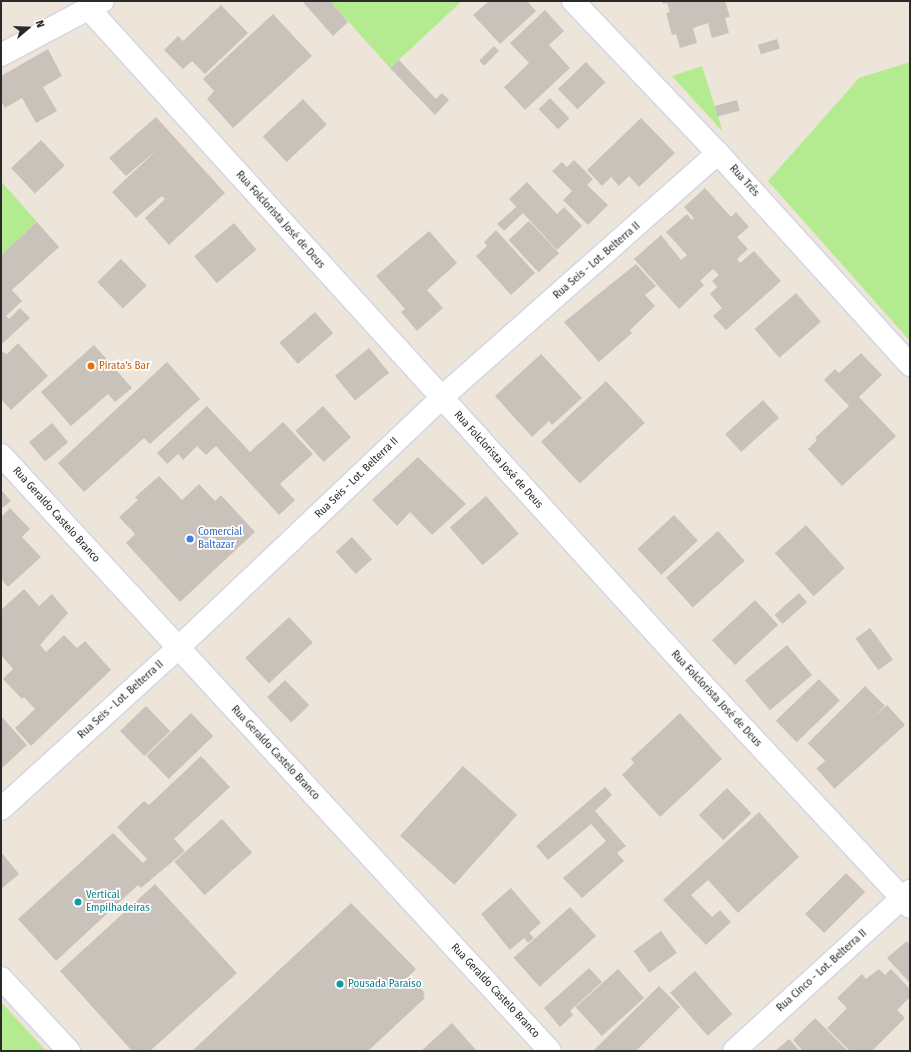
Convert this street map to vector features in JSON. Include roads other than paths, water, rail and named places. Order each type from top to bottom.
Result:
[{"type":"street","name":"Rua Três","points":[[573,1],[718,153],[910,365]]},
{"type":"street","points":[[1,55],[96,5]]},
{"type":"street","name":"Rua Folclorista José de Deus","points":[[96,5],[441,398],[907,899]]},
{"type":"street","name":"Rua Seis - Lot. Belterra II","points":[[1,809],[178,648],[441,398],[718,153]]},
{"type":"street","name":"Rua Geraldo Castelo Branco","points":[[1,455],[550,1051]]},
{"type":"street","name":"Rua Cinco - Lot. Belterra II","points":[[734,1051],[907,899]]},
{"type":"street","points":[[1,978],[69,1051]]},
{"type":"place","name":"Pirata's Bar","points":[[91,366]]},
{"type":"place","name":"Comercial Baltazar","points":[[190,539]]},
{"type":"place","name":"Vertical Empilhadeiras","points":[[78,902]]},
{"type":"place","name":"Pousada Paraíso","points":[[340,984]]}]
